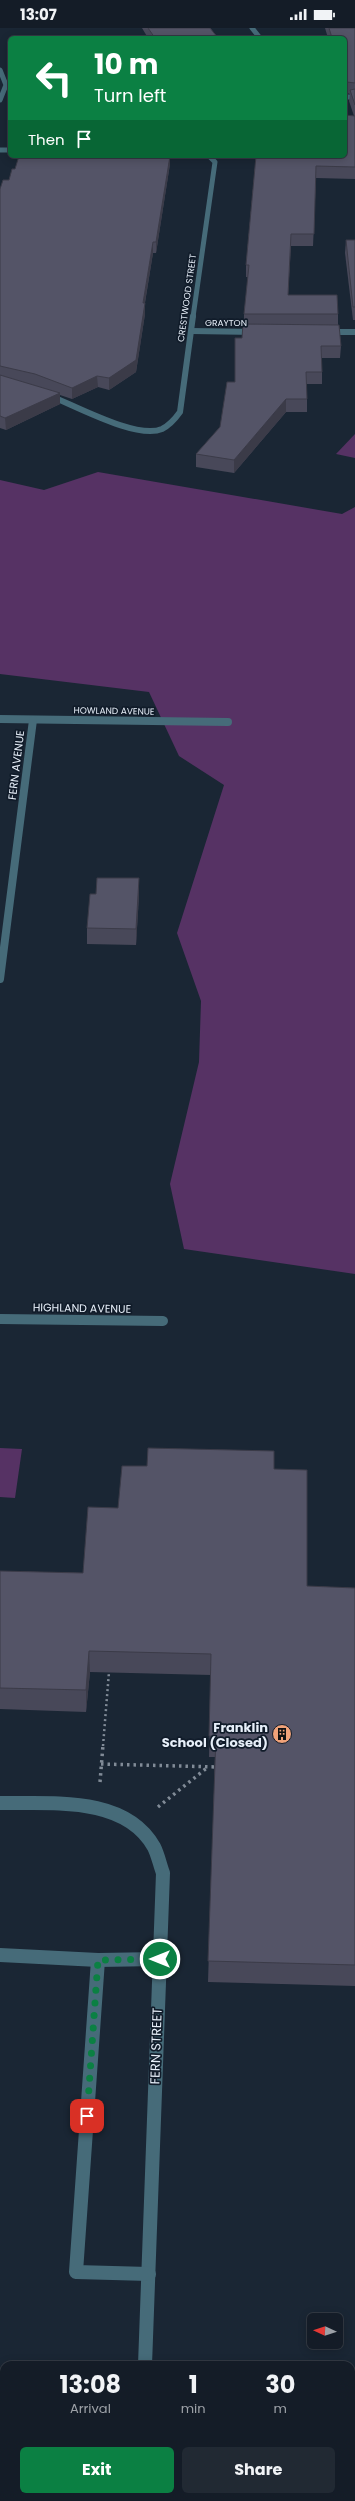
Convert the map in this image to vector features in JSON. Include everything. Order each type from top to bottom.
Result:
[{"type":"street","points":[[252,28],[258,36]]},
{"type":"street","points":[[0,70],[6,85],[0,100]]},
{"type":"street","name":"CRESTWOOD STREET","points":[[41,393],[85,410],[124,428],[153,430],[169,425],[180,412],[215,162],[211,158]]},
{"type":"street","name":"GRAYTON","points":[[192,331],[260,332]]},
{"type":"street","points":[[316,332],[355,332]]},
{"type":"street","name":"HOWLAND AVENUE","points":[[0,719],[228,722]]},
{"type":"street","name":"FERN AVENUE","points":[[0,978],[33,720]]},
{"type":"street","name":"HIGHLAND AVENUE","points":[[0,1319],[163,1321]]},
{"type":"street","name":"FERN STREET","points":[[0,1803],[91,1806],[112,1811],[130,1820],[150,1839],[159,1855],[163,1873],[145,2361]]},
{"type":"street","points":[[0,1955],[98,1960],[160,1959]]},
{"type":"street","points":[[98,1960],[76,2272],[148,2274]]},
{"type":"path","points":[[100,1785],[108,1672]]},
{"type":"path","points":[[101,1764],[224,1768]]},
{"type":"path","points":[[158,1808],[209,1767]]},
{"type":"shaded area","points":[[355,434],[355,458],[336,454]]},
{"type":"shaded area","points":[[98,472],[342,514],[355,507],[355,1274],[184,1249],[170,1184],[199,1062],[201,1001],[177,933],[224,785],[179,756],[149,692],[0,674],[0,480],[44,490]]},
{"type":"shaded area","points":[[0,1448],[22,1449],[15,1498],[0,1497]]},
{"type":"building","points":[[148,28],[210,28],[216,36],[154,36]]},
{"type":"building","points":[[329,28],[355,28],[355,83],[347,82],[347,36],[331,36]]},
{"type":"building","points":[[355,89],[355,105],[350,90]]},
{"type":"building","points":[[347,115],[355,116],[355,167],[316,166],[314,234],[291,234],[288,295],[337,295],[338,314],[244,314],[249,265],[246,265],[256,158],[347,158]]},
{"type":"building","points":[[18,158],[170,158],[156,242],[153,242],[136,360],[109,378],[97,376],[72,388],[35,374],[0,366],[0,189],[3,180],[9,180],[12,169],[15,169]]},
{"type":"building","points":[[346,240],[355,240],[355,307],[353,307]]},
{"type":"building","points":[[243,324],[339,325],[341,346],[321,346],[322,372],[306,372],[307,399],[286,399],[234,460],[196,454],[220,427],[227,382],[235,382],[235,338],[242,338]]},
{"type":"building","points":[[0,375],[60,393],[5,418],[0,416]]},
{"type":"building","points":[[97,878],[139,878],[136,929],[87,928],[90,894],[96,894]]},
{"type":"building","name":"Franklin School (Closed)","points":[[148,1448],[274,1451],[274,1469],[307,1470],[307,1586],[355,1588],[355,1965],[208,1961],[216,1736],[209,1736],[211,1654],[89,1651],[86,1690],[0,1688],[0,1571],[83,1573],[88,1507],[118,1508],[122,1466],[147,1466]]},
{"type":"place","name":"Franklin School (Closed)","points":[[282,1734]]},
{"type":"route","points":[[87,2116],[98,1960],[160,1959]]}]
